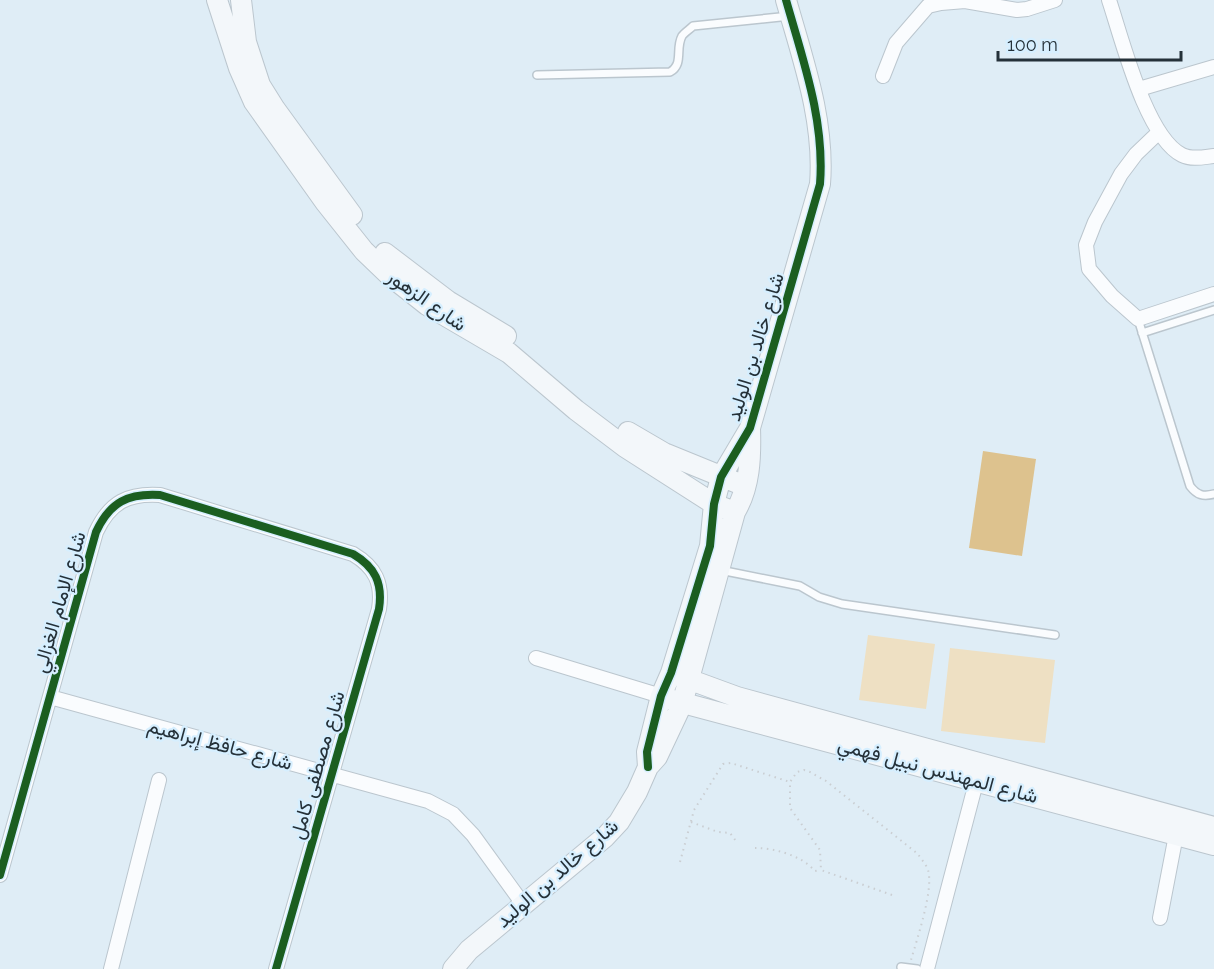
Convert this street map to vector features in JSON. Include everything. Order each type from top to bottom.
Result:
[{"type":"street","name":"شارع الزهور","points":[[217,0],[239,68],[254,102],[325,202],[364,251],[389,275],[427,305],[509,353],[605,432],[714,504],[735,512]]},
{"type":"street","name":"شارع الزهور","points":[[241,0],[246,42],[260,85],[349,212],[367,235],[392,260],[448,301],[510,338],[582,398],[643,442],[745,486]]},
{"type":"street","points":[[883,76],[896,43],[928,6],[965,1],[1017,10],[1055,0]]},
{"type":"street","points":[[1109,0],[1139,89],[1159,132],[1169,147],[1184,157],[1214,156]]},
{"type":"street","name":"شارع خالد بن الوليد","points":[[453,969],[469,950],[605,837],[619,822],[648,767],[657,757],[682,704],[680,676],[710,546],[714,504],[721,477],[750,428],[820,184],[822,157],[814,108],[788,8]]},
{"type":"street","points":[[1139,89],[1214,67]]},
{"type":"street","points":[[1159,132],[1136,154],[1126,168],[1095,222],[1086,245],[1089,269],[1112,296],[1138,319],[1214,294]]},
{"type":"street","name":"شارع خالد بن الوليد","points":[[648,767],[647,752],[661,696],[680,676],[720,570],[735,512],[742,499],[750,458],[750,428]]},
{"type":"street","name":"شارع الإمام الغزالي","points":[[0,875],[96,531],[103,517],[114,505],[128,497],[144,494],[160,495],[353,554],[374,570]]},
{"type":"street","name":"شارع مصطفى كامل","points":[[276,969],[379,609],[381,596],[374,570]]},
{"type":"street","points":[[536,658],[661,696]]},
{"type":"street","name":"شارع المهندس نبيل فهمي","points":[[680,676],[702,686],[1214,845]]},
{"type":"street","name":"شارع المهندس نبيل فهمي","points":[[661,696],[682,704],[1214,827]]},
{"type":"street","name":"شارع حافظ إبراهيم","points":[[50,697],[428,801],[453,814],[473,835],[523,904]]},
{"type":"street","points":[[927,969],[978,772]]},
{"type":"street","points":[[111,969],[159,780]]},
{"type":"street","points":[[1160,918],[1176,835]]},
{"type":"lane","points":[[537,75],[670,72],[676,69],[679,63],[682,36],[693,26],[788,8]]},
{"type":"lane","points":[[1142,333],[1214,310]]},
{"type":"lane","points":[[1138,319],[1190,486],[1195,493],[1202,496],[1214,494]]},
{"type":"lane","points":[[720,570],[800,586],[819,597],[842,604],[1055,635]]},
{"type":"lane","points":[[905,968],[917,969]]},
{"type":"path","points":[[680,862],[694,810],[723,764],[731,763],[790,783]]},
{"type":"path","points":[[821,870],[820,850],[790,808],[790,783],[797,772],[804,770],[839,790],[918,854],[927,867],[930,878],[929,891],[905,968]]},
{"type":"path","points":[[691,822],[718,832],[730,833],[736,841]]},
{"type":"path","points":[[755,848],[774,849],[809,865],[815,871],[821,870],[892,895]]},
{"type":"shaded area","points":[[983,451],[1036,459],[1022,556],[969,548]]},
{"type":"shaded area","points":[[868,635],[935,644],[926,709],[859,700]]},
{"type":"shaded area","points":[[950,648],[1055,660],[1045,743],[941,731]]},
{"type":"cycle path","points":[[648,767],[647,752],[661,696],[671,673],[710,546],[714,504],[721,477],[750,428],[820,184],[821,160],[816,114],[806,68],[786,0]]},
{"type":"cycle path","points":[[0,875],[96,532],[107,513],[129,498],[160,495],[353,554],[367,564],[376,577],[380,591],[379,609],[276,969]]}]
